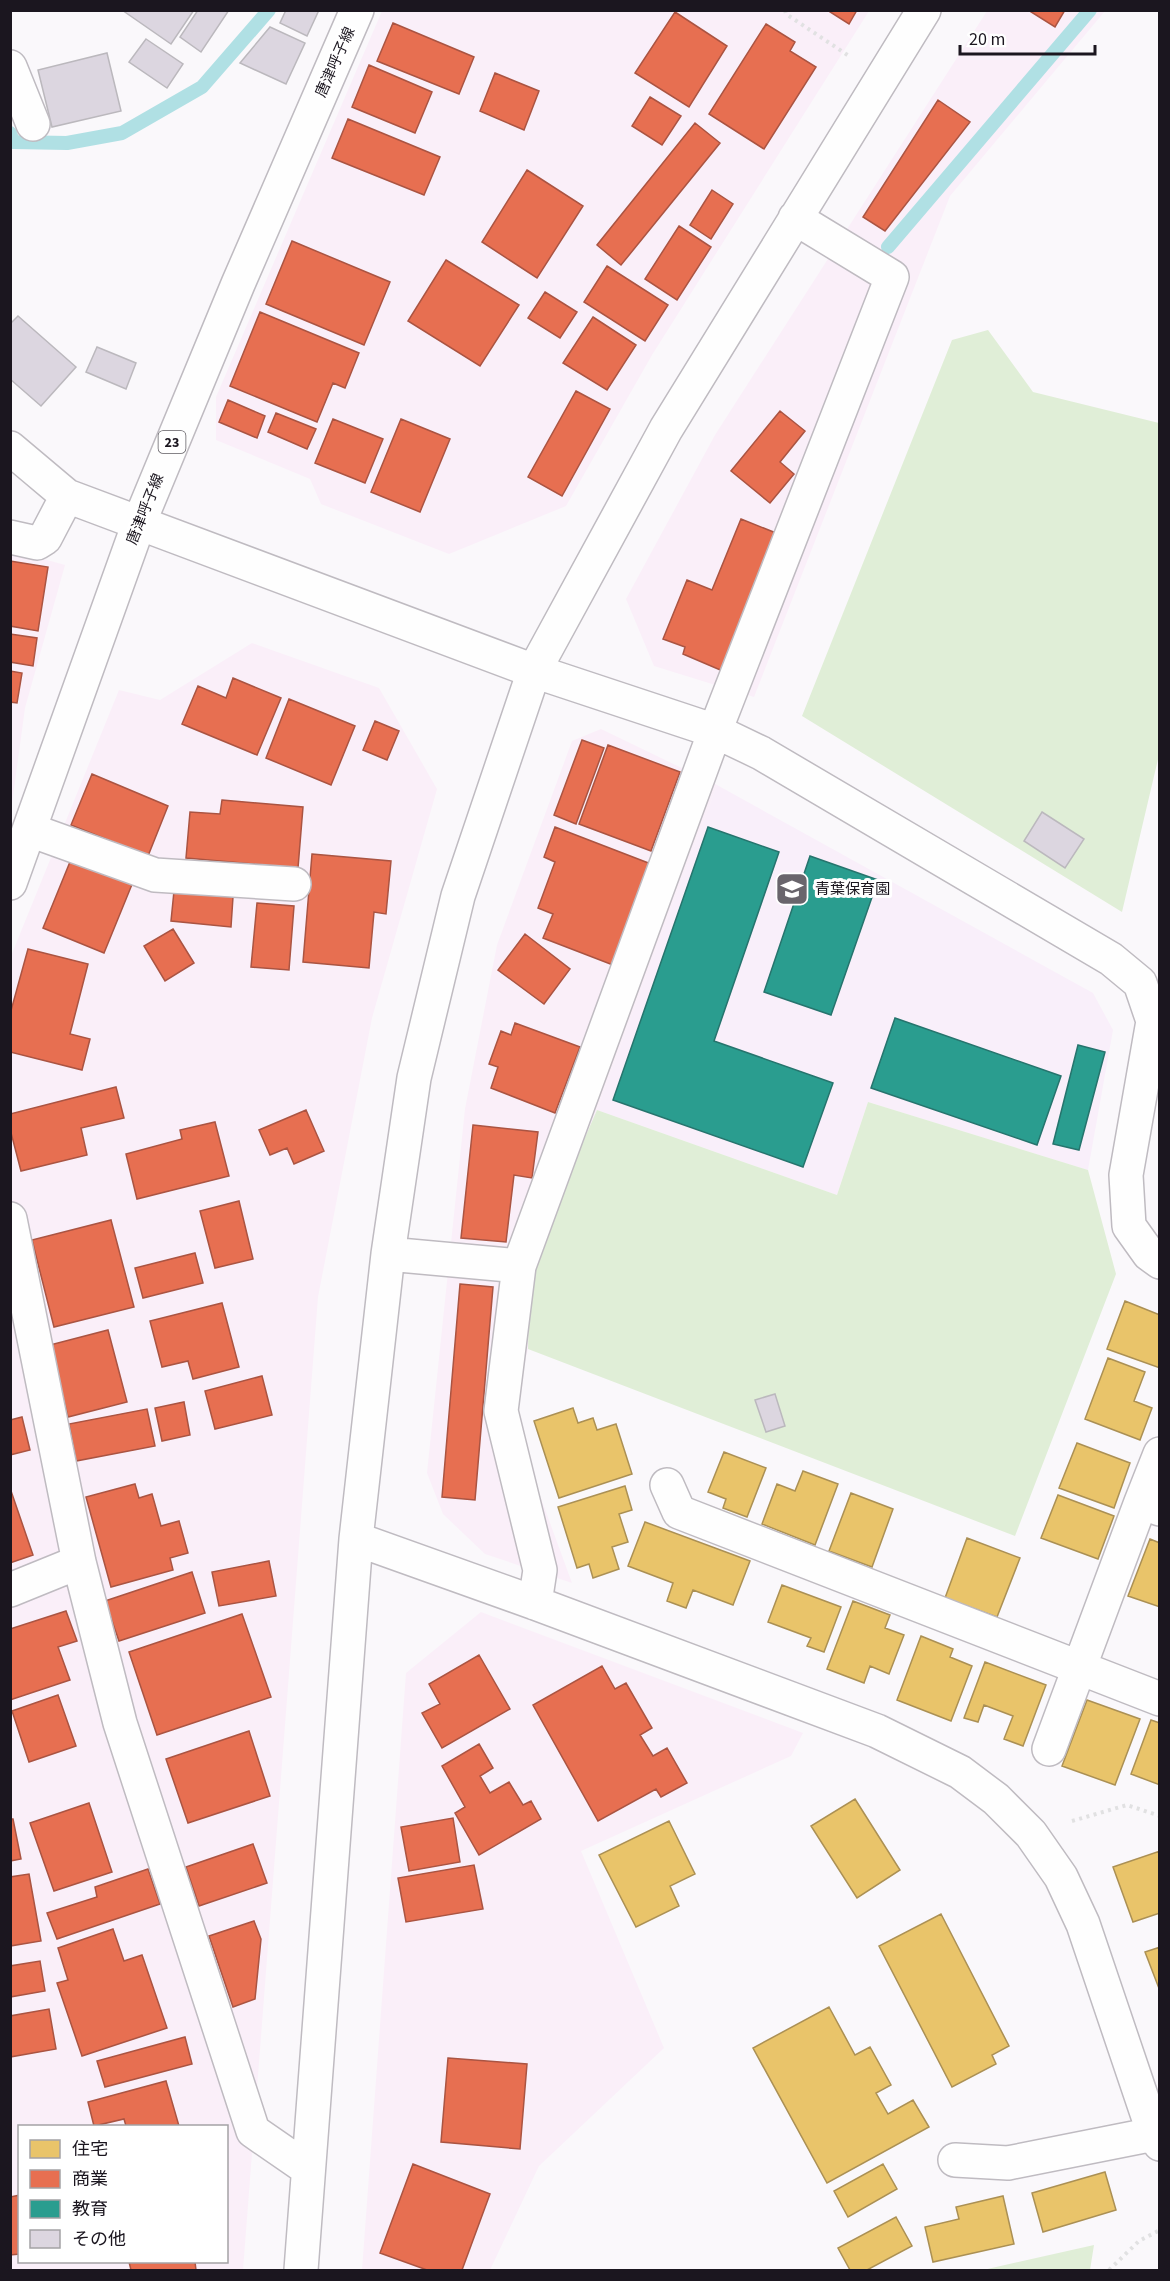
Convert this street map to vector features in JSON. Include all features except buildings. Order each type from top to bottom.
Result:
[{"type":"street","name":"唐津呼子線","points":[[10,883],[139,523],[238,284],[357,10]]},
{"type":"street","points":[[301,2271],[356,1539],[388,1254],[414,1078],[456,908],[534,671],[666,429],[924,10]]},
{"type":"street","points":[[10,67],[33,124]]},
{"type":"street","points":[[535,1603],[540,1570],[501,1411],[519,1266],[715,731],[892,277],[795,219]]},
{"type":"street","points":[[10,448],[67,496],[534,671],[715,731],[761,753],[1111,959],[1140,983],[1156,1022],[1147,1128],[1126,1175],[1129,1226],[1149,1254],[1160,1262]]},
{"type":"street","points":[[10,537],[37,543],[45,538],[67,496]]},
{"type":"street","points":[[30,830],[155,875],[294,884]]},
{"type":"street","points":[[10,1219],[79,1562],[120,1723],[253,2131],[308,2169]]},
{"type":"street","points":[[388,1254],[519,1266]]},
{"type":"street","points":[[1049,1749],[1079,1667],[1150,1505],[1160,1454]]},
{"type":"street","points":[[667,1485],[679,1512],[1160,1699]]},
{"type":"street","points":[[356,1539],[535,1603],[877,1731],[960,1772],[996,1798],[1031,1834],[1061,1877],[1083,1924],[1157,2139],[1008,2163],[955,2160]]},
{"type":"street","points":[[10,1590],[79,1562]]},
{"type":"path","points":[[785,10],[786,14],[882,78]]},
{"type":"path","points":[[1031,1834],[1127,1805],[1160,1816]]},
{"type":"path","points":[[1109,2271],[1139,2241],[1160,2230]]},
{"type":"shaded area","points":[[382,11],[869,11],[652,355],[566,506],[449,554],[321,504],[310,479],[216,440],[216,397]]},
{"type":"shaded area","points":[[987,11],[1105,11],[950,196],[754,697],[654,666],[626,599],[715,435]]},
{"type":"shaded area","points":[[11,550],[65,565],[25,708],[11,811]]},
{"type":"shaded area","points":[[252,643],[379,688],[437,789],[372,1018],[318,1297],[243,2270],[11,2270],[11,956],[119,690],[160,700]]},
{"type":"shaded area","points":[[601,729],[717,785],[597,1110],[530,1263],[528,1349],[512,1419],[572,1583],[485,1554],[443,1514],[427,1473],[465,1109],[497,945],[572,741]]},
{"type":"shaded area","name":"青葉保育園","points":[[717,785],[1093,993],[1113,1030],[1088,1170],[868,1102],[837,1195],[597,1110]]},
{"type":"shaded area","points":[[481,1612],[803,1733],[791,1756],[581,1851],[664,2048],[539,2166],[490,2270],[362,2270],[406,1673]]},
{"type":"green space","points":[[988,330],[1033,392],[1159,423],[1159,755],[1122,912],[802,716],[952,340]]},
{"type":"green space","points":[[868,1102],[1088,1170],[1116,1274],[1015,1536],[528,1349],[530,1263],[597,1110],[837,1195]]},
{"type":"green space","points":[[1094,2245],[1090,2270],[983,2270]]},
{"type":"waterway","points":[[10,133],[13,142],[67,143],[122,133],[202,87],[269,10]]},
{"type":"waterway","points":[[888,247],[1090,10]]},
{"type":"place","name":"青葉保育園","points":[[792,889]]}]
